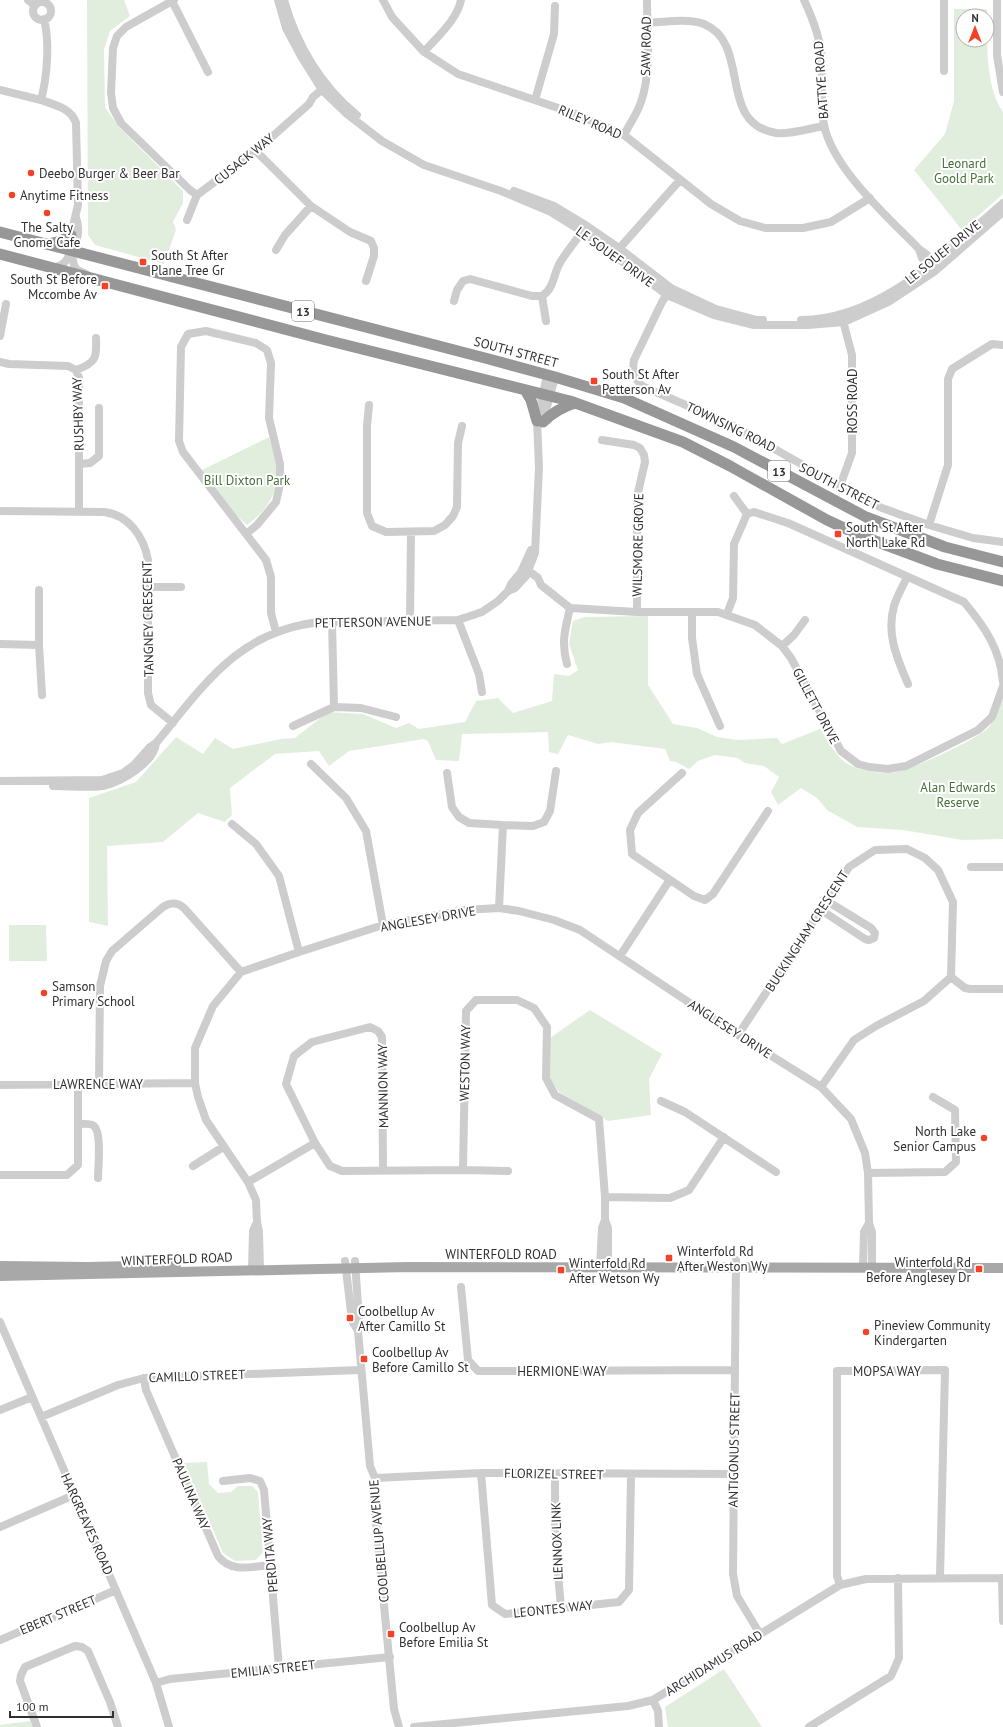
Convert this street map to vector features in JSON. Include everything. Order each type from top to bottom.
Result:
[{"type":"highway","name":"SOUTH STREET","points":[[0,232],[551,376],[624,398],[734,447],[866,517],[944,547],[1003,562]]},
{"type":"highway","points":[[47,244],[61,241],[71,235]]},
{"type":"highway","name":"13","points":[[0,254],[575,403],[683,442],[730,466],[827,520],[859,535],[937,564],[1003,581]]},
{"type":"highway","points":[[525,390],[540,422],[561,408],[575,403]]},
{"type":"main road","name":"WINTERFOLD ROAD","points":[[868,1264],[1003,1262]]},
{"type":"main road","name":"WINTERFOLD ROAD","points":[[0,1276],[350,1265],[736,1263],[868,1264],[1003,1268]]},
{"type":"main road","name":"WINTERFOLD ROAD","points":[[0,1266],[256,1267]]},
{"type":"street","points":[[28,0],[35,6]]},
{"type":"street","name":"LE SOUEF DRIVE","points":[[278,0],[286,28],[302,58],[347,114],[382,141],[424,165],[501,191],[551,212],[585,229],[619,248],[669,292]]},
{"type":"street","name":"LE SOUEF DRIVE","points":[[284,0],[289,17],[308,58],[326,89]]},
{"type":"street","name":"RILEY ROAD","points":[[383,0],[392,17],[424,52],[458,74],[576,114],[624,136],[711,204],[740,221],[765,228],[803,228],[831,222],[870,198]]},
{"type":"street","points":[[424,52],[454,17],[460,6],[460,0]]},
{"type":"street","name":"SAW ROAD","points":[[624,136],[641,103],[646,83],[648,64],[646,0]]},
{"type":"street","name":"BATTYE ROAD","points":[[804,0],[811,14],[822,59],[824,126],[837,157],[870,198],[919,249],[934,267]]},
{"type":"street","points":[[944,0],[944,71]]},
{"type":"street","points":[[997,0],[1000,39],[997,55],[1003,92]]},
{"type":"street","points":[[46,1],[51,11],[47,18],[39,19],[34,16],[33,11],[35,6],[40,2],[46,1]]},
{"type":"street","points":[[188,220],[197,195],[121,123],[113,108],[111,93],[113,48],[117,36],[126,27],[173,1],[208,72]]},
{"type":"street","points":[[534,100],[554,34],[555,6]]},
{"type":"street","points":[[41,100],[44,89],[46,60],[46,28],[44,19]]},
{"type":"street","points":[[647,23],[691,21],[704,24],[716,31],[726,45],[731,57],[738,97],[745,114],[760,127],[777,133],[824,126]]},
{"type":"street","name":"CUSACK WAY","points":[[197,195],[256,151],[309,104],[316,102],[326,89]]},
{"type":"street","points":[[0,90],[41,100],[66,109],[76,123],[78,205],[76,217],[72,225],[69,243],[72,250],[73,261],[77,270],[96,279]]},
{"type":"street","points":[[256,151],[311,206],[350,232],[371,242],[374,248],[374,256],[366,281]]},
{"type":"street","points":[[614,255],[680,180]]},
{"type":"street","name":"LE SOUEF DRIVE","points":[[934,267],[1003,202]]},
{"type":"street","points":[[276,250],[285,235],[311,206]]},
{"type":"street","name":"LE SOUEF DRIVE","points":[[585,229],[614,255],[669,292],[716,309],[756,320],[809,320],[843,318],[888,296],[934,267],[1003,212]]},
{"type":"street","points":[[51,268],[65,263],[77,244],[80,226],[76,217]]},
{"type":"street","points":[[454,301],[457,290],[463,281],[470,279],[532,296],[542,296],[551,288],[560,262],[585,229]]},
{"type":"street","name":"TOWNSING ROAD","points":[[669,292],[634,360],[632,370],[637,381],[642,386],[732,425],[882,508],[929,525],[973,538],[1003,542]]},
{"type":"street","points":[[542,296],[546,321]]},
{"type":"street","points":[[0,336],[6,304]]},
{"type":"street","name":"ROSS ROAD","points":[[840,486],[852,453],[852,355],[843,318]]},
{"type":"street","points":[[246,534],[257,525],[276,502],[280,484],[280,464],[269,418],[272,363],[267,350],[256,343],[206,331],[188,334],[181,347],[179,441],[183,452],[246,534],[266,560],[271,577],[271,613],[276,632]]},
{"type":"street","points":[[76,370],[92,363],[95,358],[96,338]]},
{"type":"street","points":[[929,525],[948,464],[948,379],[952,369],[992,344],[1003,345]]},
{"type":"street","name":"RUSHBY WAY","points":[[0,362],[9,364],[68,366],[76,370],[79,378],[79,511]]},
{"type":"street","name":"PETTERSON AVENUE","points":[[0,781],[102,780],[123,772],[134,765],[150,747],[156,743],[223,665],[254,642],[276,632],[310,623],[332,621],[458,620],[482,612],[498,601],[508,591],[511,584],[525,571],[530,552],[534,546],[539,467],[537,434],[551,376]]},
{"type":"street","points":[[368,405],[367,513],[372,526],[386,532],[434,532],[445,525],[453,516],[457,506],[458,443],[462,426]]},
{"type":"street","points":[[79,464],[90,463],[100,456],[99,408]]},
{"type":"street","name":"WILSMORE GROVE","points":[[602,440],[634,445],[640,448],[644,455],[644,472],[637,497],[637,612]]},
{"type":"street","points":[[734,496],[747,514]]},
{"type":"street","name":"TANGNEY CRESCENT","points":[[0,511],[111,512],[133,527],[140,536],[147,552],[149,587],[148,693],[151,706],[173,723]]},
{"type":"street","points":[[747,514],[754,512],[788,523],[964,602],[982,623],[996,650],[1001,666],[1003,682]]},
{"type":"street","points":[[727,614],[733,598],[734,544],[747,514]]},
{"type":"street","points":[[410,621],[411,533]]},
{"type":"street","points":[[525,571],[538,578],[541,585],[570,608],[564,634],[563,651],[567,664]]},
{"type":"street","points":[[907,577],[894,605],[891,636],[895,654],[908,684]]},
{"type":"street","points":[[149,587],[181,587]]},
{"type":"street","points":[[39,590],[39,645],[42,696]]},
{"type":"street","name":"GILLETT DRIVE","points":[[570,608],[637,612],[718,612],[755,625],[782,646],[791,658],[840,752],[858,764],[869,767],[888,769],[906,766],[978,730],[992,717],[1003,686]]},
{"type":"street","points":[[692,612],[692,638],[697,674],[720,726]]},
{"type":"street","points":[[458,620],[479,674],[482,692]]},
{"type":"street","points":[[782,646],[794,635],[805,620]]},
{"type":"street","points":[[332,621],[334,707]]},
{"type":"street","points":[[0,644],[39,645]]},
{"type":"street","points":[[293,726],[334,707],[361,708],[396,717]]},
{"type":"street","name":"PETTERSON AVENUE","points":[[0,786],[103,786],[125,777],[140,767],[155,750],[156,743]]},
{"type":"street","points":[[311,764],[346,798],[366,831],[383,925]]},
{"type":"street","points":[[447,773],[452,807],[458,817],[469,822],[533,826],[544,822],[550,811],[556,771]]},
{"type":"street","points":[[682,773],[638,813],[630,830],[632,854],[669,881],[694,896],[705,900],[713,894],[768,811]]},
{"type":"street","points":[[232,824],[256,844],[279,876],[299,952]]},
{"type":"street","points":[[499,908],[503,825]]},
{"type":"street","name":"BUCKINGHAM CRESCENT","points":[[738,1035],[849,867],[875,850],[907,849],[925,858],[938,870],[953,902],[951,977]]},
{"type":"street","points":[[971,867],[1003,867]]},
{"type":"street","points":[[620,956],[669,881]]},
{"type":"street","points":[[821,910],[865,939],[869,940],[874,938],[874,933],[871,928],[827,901]]},
{"type":"street","points":[[99,1084],[100,986],[106,961],[112,951],[163,907],[168,904],[175,903],[184,908],[241,972],[213,1006],[195,1048],[195,1083],[206,1120],[248,1182],[256,1200],[257,1222],[253,1231],[256,1267]]},
{"type":"street","name":"ANGLESEY DRIVE","points":[[241,972],[383,925],[465,910],[499,908],[519,911],[554,920],[580,930],[738,1035],[821,1087],[851,1119],[864,1153],[868,1173],[869,1224],[864,1232],[868,1264]]},
{"type":"street","points":[[821,1087],[854,1040],[876,1026],[924,1001],[951,977],[965,988],[1003,989]]},
{"type":"street","name":"WESTON WAY","points":[[463,1170],[466,1011],[476,1000],[517,1000],[534,1008],[547,1027],[546,1078],[555,1095],[599,1119],[605,1197],[605,1220],[602,1228],[604,1264]]},
{"type":"street","name":"MANNION WAY","points":[[383,1170],[382,1037],[374,1028],[363,1027],[312,1042],[294,1056],[286,1084],[315,1144],[330,1166],[342,1171],[508,1171]]},
{"type":"street","name":"LAWRENCE WAY","points":[[0,1085],[195,1083]]},
{"type":"street","points":[[0,1175],[67,1175],[78,1165],[78,1085]]},
{"type":"street","points":[[868,1173],[945,1172],[956,1162],[955,1110],[933,1097]]},
{"type":"street","points":[[661,1101],[685,1112],[776,1172]]},
{"type":"street","points":[[78,1124],[91,1125],[95,1127],[97,1131],[99,1145],[98,1178]]},
{"type":"street","points":[[605,1197],[670,1198],[689,1190],[724,1137]]},
{"type":"street","points":[[248,1182],[315,1144]]},
{"type":"street","points":[[193,1166],[223,1147]]},
{"type":"street","name":"ANTIGONUS STREET","points":[[736,1263],[733,1574],[737,1596],[760,1634]]},
{"type":"street","name":"COOLBELLUP AVENUE","points":[[350,1265],[359,1320],[358,1331],[360,1370],[370,1466],[375,1478],[373,1491],[394,1709],[399,1727]]},
{"type":"street","name":"HERMIONE WAY","points":[[461,1287],[468,1360],[478,1371],[734,1370]]},
{"type":"street","name":"HARGREAVES ROAD","points":[[0,1322],[156,1683],[169,1727]]},
{"type":"street","name":"CAMILLO STREET","points":[[41,1417],[118,1385],[144,1378],[360,1370]]},
{"type":"street","name":"MOPSA WAY","points":[[840,1585],[837,1576],[837,1371],[945,1370],[940,1577]]},
{"type":"street","name":"PAULINA WAY","points":[[144,1378],[146,1390],[218,1556],[223,1563],[231,1567],[237,1568],[270,1565]]},
{"type":"street","points":[[0,1410],[32,1396]]},
{"type":"street","name":"FLORIZEL STREET","points":[[375,1478],[481,1473],[630,1475],[733,1474]]},
{"type":"street","name":"LEONTES WAY","points":[[481,1473],[492,1605],[505,1614],[619,1602],[629,1590],[630,1475]]},
{"type":"street","name":"LENNOX LINK","points":[[555,1474],[555,1538],[561,1608]]},
{"type":"street","name":"PERDITA WAY","points":[[223,1481],[250,1478],[260,1481],[264,1490],[279,1668]]},
{"type":"street","points":[[0,1527],[74,1495]]},
{"type":"street","name":"ARCHIDAMUS ROAD","points":[[414,1727],[628,1706],[653,1700],[840,1585],[866,1578],[1003,1578]]},
{"type":"street","points":[[810,1727],[891,1676],[899,1658],[898,1578]]},
{"type":"street","points":[[1003,1578],[1003,1621]]},
{"type":"street","name":"EBERT STREET","points":[[0,1640],[116,1590]]},
{"type":"street","points":[[37,1727],[20,1681],[20,1675],[25,1667],[75,1646],[82,1647],[88,1651],[110,1702],[118,1727]]},
{"type":"street","name":"EMILIA STREET","points":[[156,1683],[170,1680],[390,1657]]},
{"type":"street","points":[[653,1700],[658,1711],[659,1727]]},
{"type":"green space","points":[[87,0],[124,0],[130,16],[110,31],[104,49],[105,107],[119,127],[183,191],[183,203],[173,222],[176,230],[164,264],[95,245],[88,235]]},
{"type":"green space","name":"Leonard Goold Park","points":[[954,9],[955,48],[987,48],[993,88],[997,101],[1003,112],[1003,194],[962,230],[914,170],[945,134],[954,101]]},
{"type":"green space","name":"Bill Dixton Park","points":[[269,437],[277,470],[276,487],[270,502],[254,520],[247,525],[237,516],[202,470]]},
{"type":"green space","name":"Alan Edwards Reserve","points":[[648,616],[648,685],[673,724],[697,728],[717,737],[737,740],[777,738],[782,744],[820,729],[836,753],[844,761],[857,768],[869,771],[892,773],[901,771],[927,761],[970,740],[988,728],[997,713],[1003,695],[1003,839],[963,840],[903,830],[857,827],[827,810],[817,798],[801,788],[778,805],[771,792],[779,777],[764,766],[745,763],[738,758],[715,755],[698,761],[689,769],[676,762],[670,761],[665,749],[611,742],[598,744],[568,735],[558,754],[549,752],[548,732],[462,734],[459,761],[436,760],[428,741],[424,739],[349,751],[329,766],[319,751],[275,754],[230,788],[232,815],[225,822],[198,813],[163,842],[107,846],[108,926],[89,922],[89,798],[136,782],[176,737],[203,754],[215,738],[233,749],[281,739],[295,738],[328,712],[363,714],[396,728],[409,723],[419,729],[465,722],[476,701],[498,698],[513,713],[552,701],[554,674],[569,676],[578,670],[569,644],[573,621],[585,617]]},
{"type":"green space","points":[[9,925],[46,925],[47,961],[9,961]]},
{"type":"green space","points":[[590,1010],[662,1054],[649,1079],[651,1115],[608,1121],[559,1092],[550,1078],[550,1038]]},
{"type":"green space","points":[[207,1462],[209,1484],[218,1493],[231,1492],[238,1486],[252,1486],[258,1492],[263,1552],[256,1560],[235,1561],[223,1553],[184,1463]]},
{"type":"green space","points":[[724,1669],[762,1727],[668,1727],[665,1707]]},
{"type":"green space","points":[[30,1721],[33,1727],[0,1727],[0,1725]]},
{"type":"place","name":"Deebo Burger & Beer Bar","points":[[31,173]]},
{"type":"place","name":"Anytime Fitness","points":[[12,195]]},
{"type":"place","name":"The Salty Gnome Cafe","points":[[47,213]]},
{"type":"place","name":"South St After Plane Tree Gr","points":[[143,262]]},
{"type":"place","name":"South St Before Mccombe Av","points":[[105,286]]},
{"type":"place","name":"South St After Petterson Av","points":[[594,381]]},
{"type":"place","name":"South St After North Lake Rd","points":[[838,534]]},
{"type":"place","name":"Samson Primary School","points":[[44,993]]},
{"type":"place","name":"North Lake Senior Campus","points":[[984,1138]]},
{"type":"place","name":"Winterfold Rd After Weston Wy","points":[[669,1258]]},
{"type":"place","name":"Winterfold Rd Before Anglesey Dr","points":[[979,1269]]},
{"type":"place","name":"Winterfold Rd After Wetson Wy","points":[[561,1270]]},
{"type":"place","name":"Coolbellup Av After Camillo St","points":[[350,1318]]},
{"type":"place","name":"Pineview Community Kindergarten","points":[[866,1332]]},
{"type":"place","name":"Coolbellup Av Before Camillo St","points":[[364,1359]]},
{"type":"place","name":"Coolbellup Av Before Emilia St","points":[[391,1634]]}]
